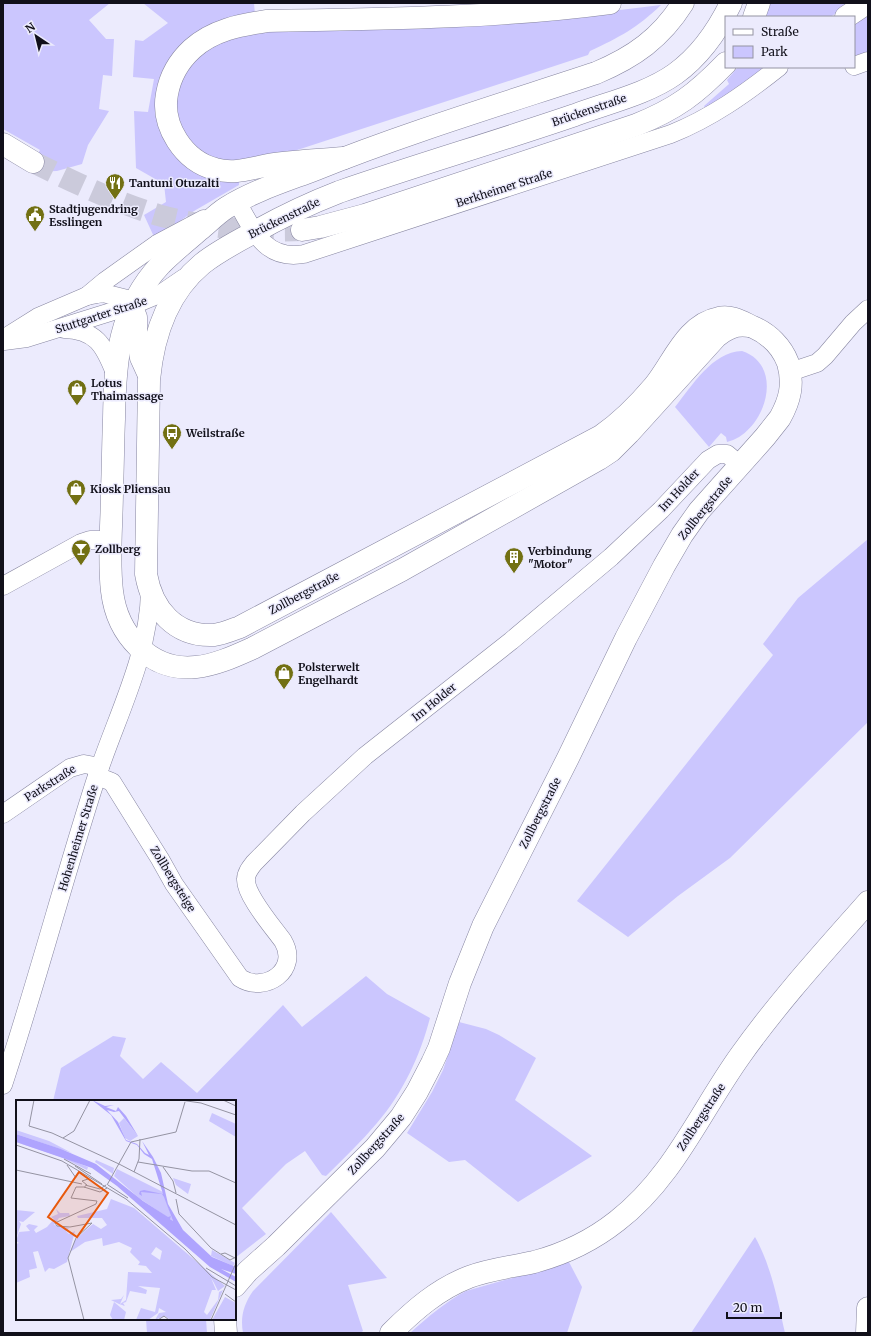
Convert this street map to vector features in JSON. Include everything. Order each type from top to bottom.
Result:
[{"type":"main road","points":[[344,158],[274,164],[232,172],[213,169],[201,163],[189,155],[176,140],[169,123],[166,105],[167,94],[178,66],[192,49],[213,35],[231,28],[267,21],[399,19],[464,16],[546,10],[610,3]]},
{"type":"main road","points":[[142,651],[127,635],[117,612],[112,590],[111,540],[115,373],[122,332],[133,305],[152,275],[178,248],[231,205],[255,193],[344,158],[596,73],[629,57],[646,45],[669,23],[683,3]]},
{"type":"main road","name":"Brückenstraße","points":[[150,591],[145,561],[149,380],[151,358],[154,342],[164,316],[176,294],[193,272],[210,258],[285,215],[339,192],[563,119],[639,92],[666,80],[690,62],[699,52],[716,30],[731,3]]},
{"type":"main road","points":[[754,16],[759,3]]},
{"type":"main road","points":[[848,16],[867,3]]},
{"type":"main road","points":[[302,230],[320,227],[365,215],[636,125],[683,102],[707,83],[722,68]]},
{"type":"main road","points":[[3,144],[33,162]]},
{"type":"main road","name":"Zollbergstraße","points":[[150,591],[154,601],[164,616],[171,622],[183,628],[204,635],[215,635],[240,627],[601,436],[619,423],[655,385],[687,338],[703,324],[711,320],[726,317],[733,318],[766,334],[779,347],[787,362],[790,372],[791,390],[786,408],[773,428],[690,523],[645,600],[568,758],[483,926],[460,983],[439,1048],[417,1092],[401,1117],[375,1148],[276,1246],[248,1271],[236,1285]]},
{"type":"main road","name":"Zollbergstraße","points":[[142,651],[154,659],[169,665],[182,667],[196,667],[229,659],[402,570],[600,459],[611,451],[629,433],[716,337],[728,328],[735,326],[754,328]]},
{"type":"main road","name":"Zollbergstraße","points":[[391,1333],[420,1306],[445,1288],[479,1274],[535,1261],[572,1249],[600,1234],[632,1209],[664,1173],[740,1057],[778,1004],[868,902]]},
{"type":"main road","points":[[867,1333],[868,1308]]},
{"type":"main road","points":[[225,1320],[226,1333]]},
{"type":"street","points":[[855,66],[868,61]]},
{"type":"street","name":"Berkheimer Straße","points":[[231,205],[262,243],[273,250],[289,256],[312,251],[671,134],[724,108],[778,68]]},
{"type":"street","points":[[87,296],[105,281],[157,244],[231,205]]},
{"type":"street","name":"Stuttgarter Straße","points":[[3,340],[27,338],[133,305],[162,294],[193,272]]},
{"type":"street","points":[[87,296],[103,293],[126,300],[133,305],[138,316],[139,358],[149,380]]},
{"type":"street","name":"Stuttgarter Straße","points":[[3,340],[38,317],[87,296]]},
{"type":"street","points":[[790,372],[809,366],[821,359],[833,348],[853,323],[868,309]]},
{"type":"street","points":[[59,329],[78,330],[92,336],[104,350],[115,373]]},
{"type":"street","name":"Im Holder","points":[[249,983],[260,984],[273,978],[284,970],[289,955],[287,946],[251,897],[246,887],[247,873],[259,858],[314,803],[365,756],[511,641],[611,557],[661,510],[708,460],[718,454],[727,454],[740,465]]},
{"type":"street","points":[[3,586],[81,543],[90,540],[111,540]]},
{"type":"street","name":"Hohenheimer Straße","points":[[3,1085],[46,948],[64,881],[99,771],[131,686],[142,651],[149,610],[150,591]]},
{"type":"street","name":"Parkstraße","points":[[3,814],[70,768],[84,764],[99,771]]},
{"type":"street","name":"Zollbergsteige","points":[[99,771],[112,782],[174,884],[236,973],[240,978],[249,983]]},
{"type":"green space","points":[[3,3],[110,3],[89,20],[106,39],[114,39],[112,76],[103,75],[99,109],[109,111],[88,145],[82,164],[57,171],[28,172],[40,150],[3,129]]},
{"type":"green space","points":[[143,3],[254,3],[255,15],[209,28],[160,117],[239,181],[239,185],[194,211],[155,239],[144,215],[166,202],[164,184],[136,168],[134,111],[148,112],[154,79],[133,77],[135,40],[143,41],[168,23]]},
{"type":"green space","points":[[770,3],[853,3],[832,16],[765,16]]},
{"type":"green space","points":[[661,5],[636,26],[590,51],[588,55],[285,154],[226,163],[204,155],[188,140],[178,119],[176,100],[180,80],[186,70],[210,47],[246,32],[562,17]]},
{"type":"green space","points":[[868,11],[868,52],[855,56],[855,19]]},
{"type":"green space","points":[[737,68],[762,68],[763,70],[740,88],[705,108],[704,106],[729,84],[727,80]]},
{"type":"green space","points":[[742,351],[756,359],[764,370],[767,384],[765,399],[760,414],[751,427],[740,436],[727,442],[726,437],[721,433],[709,447],[675,407],[696,380],[712,364],[721,357]]},
{"type":"green space","points":[[868,539],[868,722],[730,858],[678,896],[628,937],[577,901],[773,655],[763,644],[798,598]]},
{"type":"green space","points":[[366,976],[387,994],[430,1018],[416,1060],[403,1087],[377,1123],[358,1144],[326,1176],[322,1175],[305,1151],[286,1164],[242,1208],[266,1234],[236,1257],[236,1100],[53,1100],[61,1068],[113,1036],[126,1038],[120,1056],[143,1079],[161,1062],[197,1093],[283,1005],[302,1027]]},
{"type":"green space","points":[[459,1022],[486,1029],[499,1035],[536,1058],[515,1100],[592,1156],[518,1202],[465,1160],[449,1162],[407,1133],[432,1092],[443,1070]]},
{"type":"green space","points":[[331,1212],[387,1278],[348,1285],[363,1331],[360,1333],[243,1333],[242,1316],[247,1301],[253,1291]]},
{"type":"green space","points":[[755,1237],[770,1272],[785,1333],[691,1333]]},
{"type":"green space","points":[[569,1262],[582,1287],[567,1333],[410,1333],[444,1305],[466,1291]]},
{"type":"green space","points":[[146,1320],[206,1320],[207,1333],[147,1333]]},
{"type":"tunnel","points":[[33,162],[110,198],[158,215],[193,223],[248,230],[302,230]]},
{"type":"place","name":"Tantuni Otuzalti","points":[[115,200]]},
{"type":"place","name":"Stadtjugendring Esslingen","points":[[35,232]]},
{"type":"place","name":"Lotus Thaimassage","points":[[77,406]]},
{"type":"place","name":"Weilstraße","points":[[172,450]]},
{"type":"place","name":"Kiosk Pliensau","points":[[76,506]]},
{"type":"place","name":"Zollberg","points":[[81,566]]},
{"type":"place","name":"Verbindung \"Motor\"","points":[[514,574]]},
{"type":"place","name":"Polsterwelt Engelhardt","points":[[284,690]]}]
